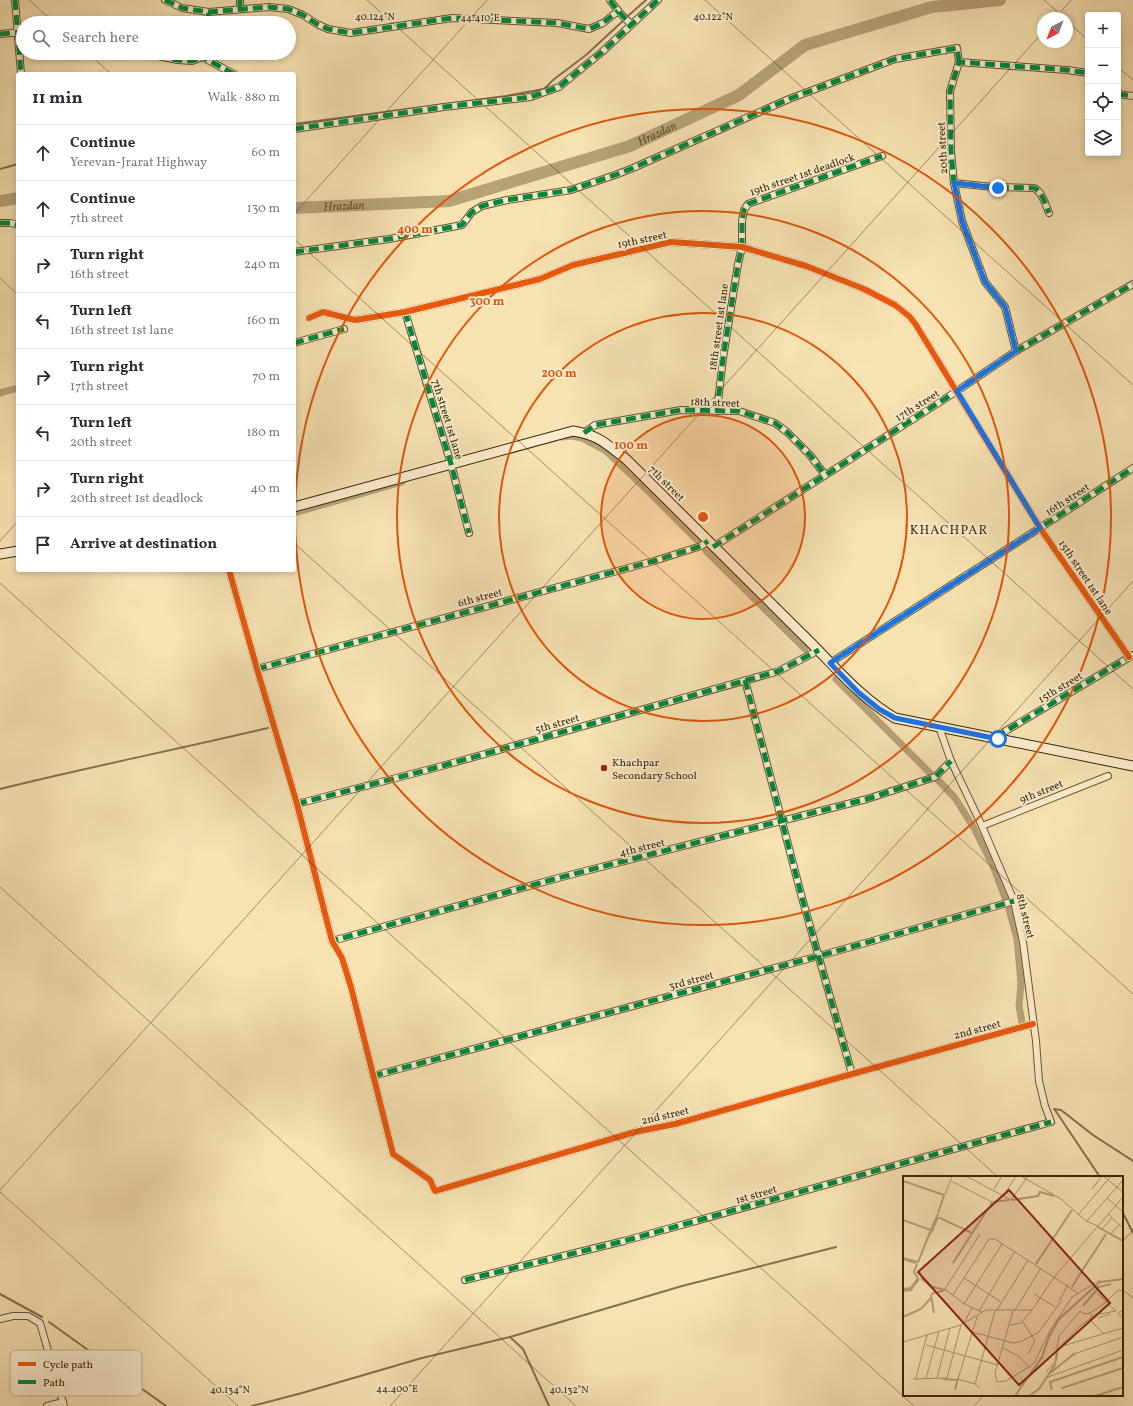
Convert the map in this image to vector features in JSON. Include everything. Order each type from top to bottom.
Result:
[{"type":"main road","name":"7th street","points":[[296,506],[573,431],[584,433],[599,438],[626,459],[819,650],[858,692],[879,709],[895,718],[1133,766]]},
{"type":"main road","points":[[0,554],[16,551]]},
{"type":"street","points":[[15,0],[18,16]]},
{"type":"street","points":[[165,0],[182,8],[209,12],[269,7],[288,9],[303,15],[328,29],[351,33],[452,18],[557,23],[589,29],[603,23],[618,11]]},
{"type":"street","points":[[240,0],[240,9]]},
{"type":"street","points":[[610,0],[618,11],[623,14],[631,24]]},
{"type":"street","points":[[296,129],[531,96],[558,87],[602,52],[658,0]]},
{"type":"street","points":[[208,16],[209,12]]},
{"type":"street","points":[[0,34],[16,32]]},
{"type":"street","points":[[296,252],[389,239],[462,225],[472,212],[482,206],[507,200],[571,190],[633,168],[789,99],[896,59],[957,48],[959,62],[1085,73]]},
{"type":"street","points":[[21,60],[21,72]]},
{"type":"street","points":[[178,60],[194,60]]},
{"type":"street","points":[[210,60],[231,72]]},
{"type":"street","name":"20th street","points":[[959,62],[950,92],[951,152],[954,183],[962,221],[985,282],[1005,307],[1016,351]]},
{"type":"street","points":[[1121,94],[1133,96]]},
{"type":"street","name":"19th street 1st deadlock","points":[[742,247],[742,221],[744,210],[748,204],[882,156]]},
{"type":"street","points":[[954,183],[993,187],[1034,188],[1037,189],[1049,213]]},
{"type":"street","points":[[0,223],[16,224]]},
{"type":"street","name":"19th street","points":[[308,318],[323,312],[355,320],[405,312],[540,279],[574,265],[671,242],[742,247],[806,266],[864,290],[895,305],[916,324],[957,391]]},
{"type":"street","name":"18th street 1st lane","points":[[717,411],[723,358],[742,247]]},
{"type":"street","name":"17th street","points":[[711,544],[957,391],[1016,351],[1133,284]]},
{"type":"street","name":"7th street 1st lane","points":[[405,312],[452,464],[469,533]]},
{"type":"street","points":[[296,342],[344,329]]},
{"type":"street","name":"15th street 1st lane","points":[[957,391],[1040,528],[1131,656]]},
{"type":"street","name":"18th street","points":[[584,433],[595,425],[681,410],[739,411],[775,423],[787,432],[810,455],[825,474]]},
{"type":"street","name":"16th street","points":[[830,663],[1133,468]]},
{"type":"street","name":"6th street","points":[[257,669],[654,561],[711,544]]},
{"type":"street","points":[[231,572],[257,669],[297,804],[332,941],[342,958],[351,987],[373,1076]]},
{"type":"street","name":"5th street","points":[[297,804],[449,764],[779,671],[819,650]]},
{"type":"street","name":"15th street","points":[[998,739],[1004,732],[1131,656]]},
{"type":"street","points":[[745,680],[802,898],[852,1074]]},
{"type":"street","name":"8th street","points":[[939,727],[951,761],[982,826],[1014,901],[1023,942],[1036,1041],[1039,1080],[1051,1122]]},
{"type":"street","name":"4th street","points":[[332,941],[558,878],[867,799],[935,777],[951,761]]},
{"type":"street","name":"9th street","points":[[982,826],[1108,776]]},
{"type":"street","name":"3rd street","points":[[373,1076],[819,956],[1014,901]]},
{"type":"street","name":"2nd street","points":[[373,1076],[393,1154],[430,1180],[435,1191],[635,1132],[675,1124],[1033,1024]]},
{"type":"street","name":"1st street","points":[[465,1280],[624,1241],[1051,1122]]},
{"type":"street","points":[[0,1319],[13,1316],[28,1316],[40,1323],[48,1350]]},
{"type":"street","points":[[47,1406],[63,1404]]},
{"type":"waterway","points":[[629,15],[646,0]]},
{"type":"waterway","name":"Hrazdan","points":[[296,208],[449,201],[630,146],[739,95],[805,45],[932,7],[1000,0]]},
{"type":"waterway","points":[[296,124],[506,96],[544,89],[553,80],[586,55],[624,20]]},
{"type":"waterway","points":[[0,169],[16,165]]},
{"type":"waterway","name":"Hrazdan","points":[[0,201],[16,198]]},
{"type":"waterway","points":[[0,393],[16,389]]},
{"type":"waterway","points":[[562,437],[571,436],[582,438],[606,451],[697,540]]},
{"type":"waterway","points":[[296,512],[402,482]]},
{"type":"waterway","points":[[706,551],[805,649]]},
{"type":"waterway","points":[[836,679],[931,774]]},
{"type":"waterway","points":[[0,789],[268,728]]},
{"type":"waterway","points":[[938,780],[955,798],[974,828],[993,866],[1006,900]]},
{"type":"waterway","points":[[1009,909],[1017,939],[1021,983],[1019,1006],[1022,1022]]},
{"type":"waterway","points":[[1054,1109],[1061,1110],[1093,1135],[1133,1161]]},
{"type":"waterway","points":[[1055,1110],[1099,1176]]},
{"type":"waterway","points":[[1123,1213],[1133,1233]]},
{"type":"waterway","points":[[252,1406],[422,1358],[510,1337],[682,1286],[836,1247]]},
{"type":"waterway","points":[[0,1294],[42,1317]]},
{"type":"waterway","points":[[49,1322],[88,1350]]},
{"type":"waterway","points":[[510,1337],[523,1349],[549,1406]]},
{"type":"waterway","points":[[142,1389],[166,1406]]},
{"type":"marked path","points":[[15,0],[16,16]]},
{"type":"marked path","points":[[165,0],[182,8],[209,12],[269,7],[288,9],[303,15],[328,29],[351,33],[452,18],[557,23],[589,29],[603,23],[618,11]]},
{"type":"marked path","points":[[240,0],[240,9]]},
{"type":"marked path","points":[[610,0],[631,24]]},
{"type":"marked path","points":[[296,129],[444,107],[531,97],[559,87],[602,52],[658,0]]},
{"type":"marked path","points":[[208,16],[209,12]]},
{"type":"marked path","points":[[0,34],[16,33]]},
{"type":"marked path","points":[[296,252],[389,239],[462,225],[472,212],[482,206],[507,200],[571,190],[633,168],[789,99],[895,59],[957,48],[959,62]]},
{"type":"marked path","points":[[20,60],[21,72]]},
{"type":"marked path","points":[[178,60],[194,60]]},
{"type":"marked path","points":[[208,60],[230,72]]},
{"type":"marked path","points":[[1016,351],[1005,307],[985,282],[962,221],[954,183],[951,152],[950,91],[959,62],[1085,73]]},
{"type":"marked path","points":[[1121,94],[1133,96]]},
{"type":"marked path","points":[[717,411],[723,358],[742,247],[742,221],[744,210],[748,204],[882,156]]},
{"type":"marked path","points":[[954,183],[993,187],[1034,188],[1041,195],[1049,213]]},
{"type":"marked path","points":[[0,223],[16,224]]},
{"type":"marked path","points":[[713,547],[957,391],[1016,351],[1133,284]]},
{"type":"marked path","points":[[405,312],[451,464],[469,533]]},
{"type":"marked path","points":[[296,342],[344,329]]},
{"type":"marked path","points":[[584,433],[595,425],[681,410],[739,411],[775,423],[787,432],[810,455],[825,475]]},
{"type":"marked path","points":[[830,663],[1133,468]]},
{"type":"marked path","points":[[257,669],[654,561],[701,546],[708,541]]},
{"type":"marked path","points":[[297,804],[442,766],[779,671],[819,650]]},
{"type":"marked path","points":[[998,739],[1004,732],[1131,656]]},
{"type":"marked path","points":[[745,680],[802,898],[852,1074]]},
{"type":"marked path","points":[[334,944],[332,941],[558,878],[867,799],[935,777],[951,761]]},
{"type":"marked path","points":[[373,1076],[819,956],[1014,901]]},
{"type":"marked path","points":[[465,1280],[624,1241],[1051,1122]]},
{"type":"cycle path","points":[[309,318],[323,312],[355,320],[405,312],[540,279],[573,265],[671,242],[742,247],[806,266],[864,289],[895,305],[910,317],[916,325],[1040,528],[1129,657]]},
{"type":"cycle path","points":[[230,572],[297,804],[332,941],[342,958],[351,987],[393,1154],[430,1180],[435,1191],[635,1132],[675,1124],[1033,1024]]},
{"type":"place","name":"Khachpar Secondary School","points":[[604,768]]},
{"type":"district","name":"KHACHPAR","points":[[949,529]]},
{"type":"route","points":[[998,188],[954,183],[962,221],[985,282],[1005,307],[1016,351],[957,391],[1040,528],[830,663],[858,692],[879,709],[895,718],[998,739]]}]
